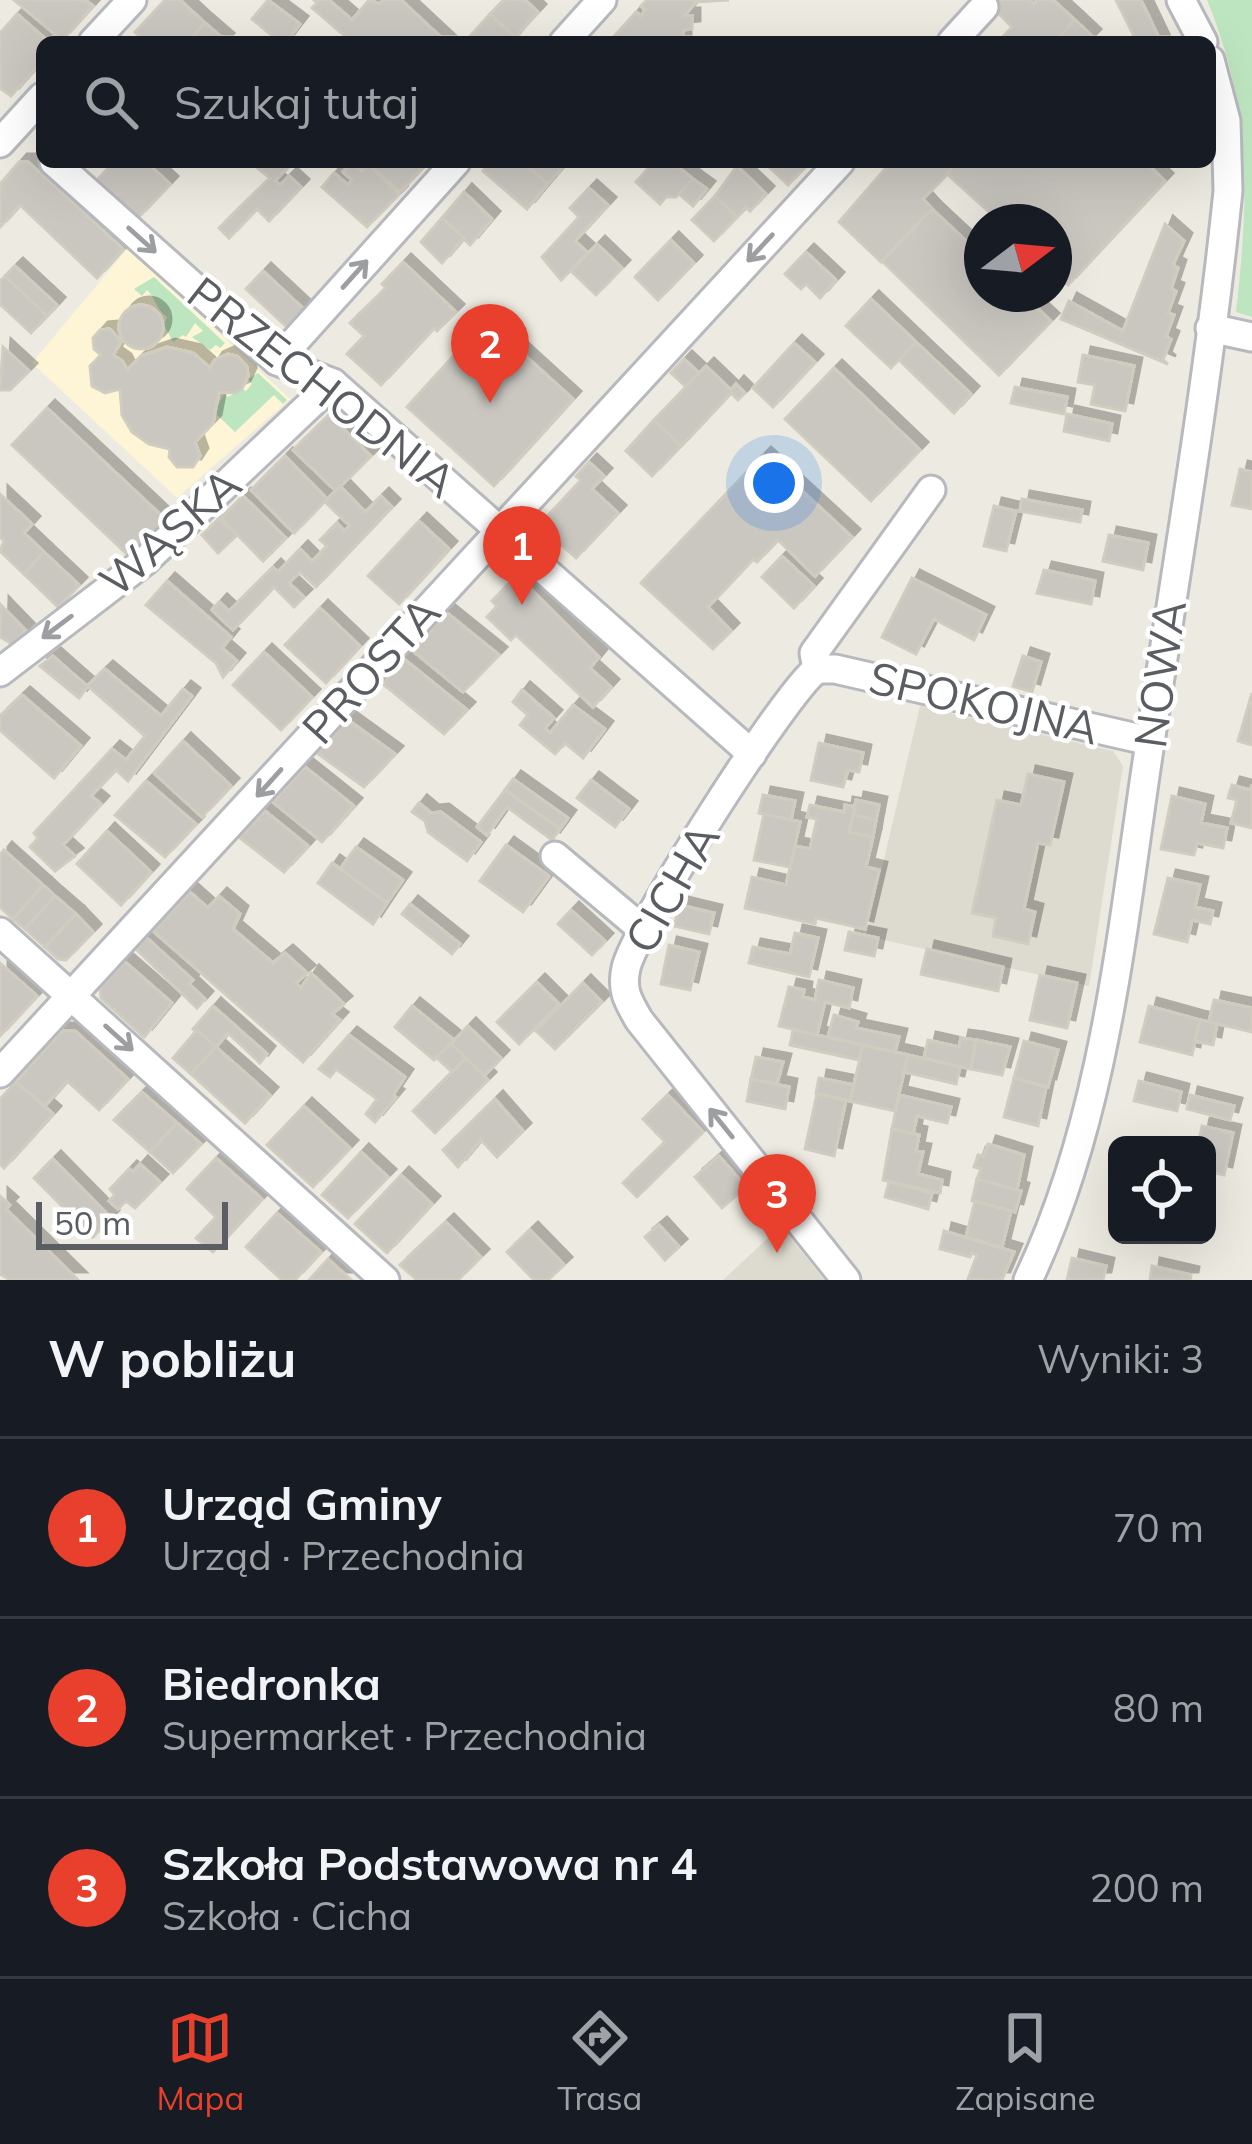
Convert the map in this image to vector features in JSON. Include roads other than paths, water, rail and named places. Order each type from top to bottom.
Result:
[{"type":"street","points":[[99,36],[132,0]]},
{"type":"street","points":[[569,36],[602,0]]},
{"type":"street","points":[[1180,0],[1200,36]]},
{"type":"street","points":[[957,36],[984,7]]},
{"type":"street","name":"NOWA","points":[[1028,1280],[1060,1198],[1101,1050],[1150,741],[1210,328],[1229,154],[1216,82]]},
{"type":"street","points":[[36,102],[5,128],[36,147]]},
{"type":"street","name":"PRZECHODNIA","points":[[62,168],[277,361],[332,383],[752,754]]},
{"type":"street","points":[[277,361],[451,168]]},
{"type":"street","name":"PROSTA","points":[[0,1073],[834,168]]},
{"type":"street","points":[[1210,328],[1252,337]]},
{"type":"street","name":"WĄSKA","points":[[2,665],[146,561],[332,383]]},
{"type":"street","name":"CICHA","points":[[846,1280],[639,1019],[623,991],[626,964],[642,929],[802,679],[817,669],[814,653],[932,490]]},
{"type":"street","name":"SPOKOJNA","points":[[817,669],[835,669],[1150,741]]},
{"type":"street","points":[[555,856],[642,929]]},
{"type":"street","points":[[0,932],[385,1280]]},
{"type":"place","name":"Biedronka","points":[[490,403]]},
{"type":"place","name":"Urząd Gminy","points":[[522,605]]},
{"type":"place","name":"Szkoła Podstawowa nr 4","points":[[777,1253]]}]
